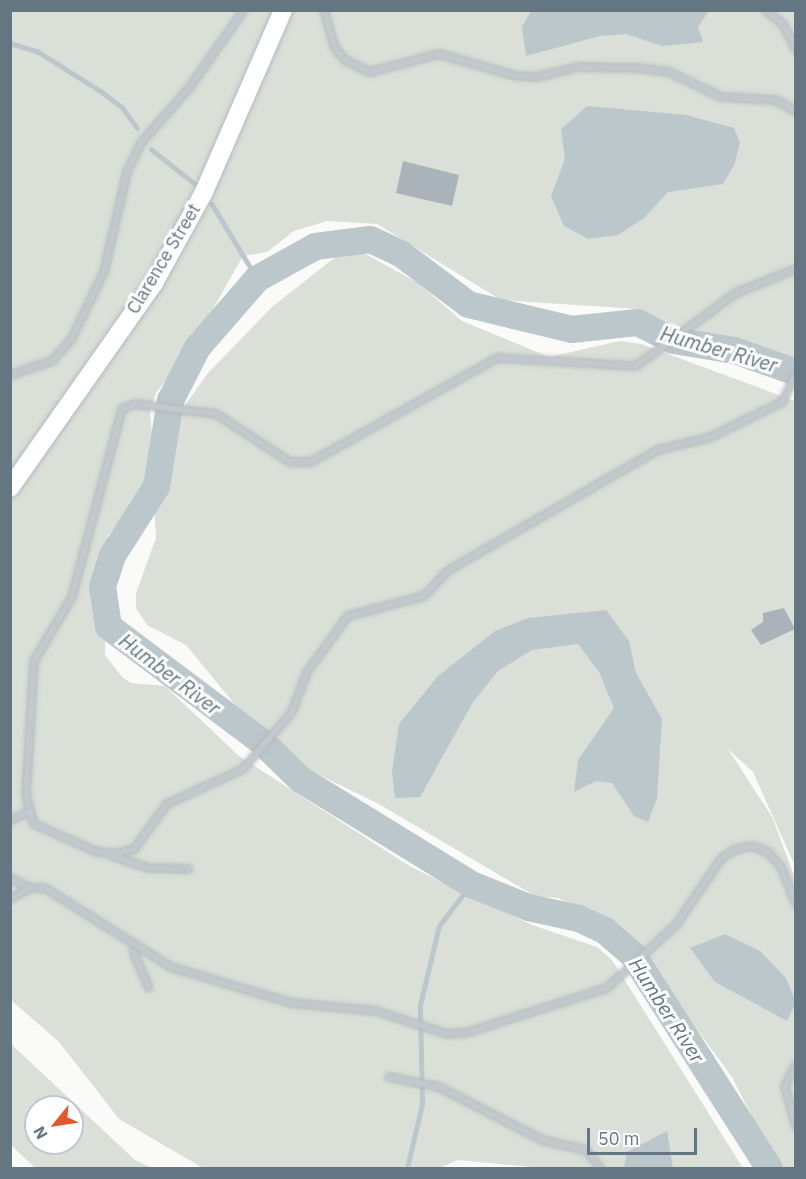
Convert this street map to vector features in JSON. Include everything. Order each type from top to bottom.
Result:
[{"type":"street","name":"Clarence Street","points":[[10,488],[154,283],[204,192],[284,10]]},
{"type":"lane","points":[[10,375],[52,361],[71,340],[104,272],[127,171],[141,142],[190,87],[244,10]]},
{"type":"lane","points":[[324,10],[335,48],[345,60],[370,72],[406,58],[439,54],[537,77],[578,67],[639,68],[669,72],[721,97],[774,100],[795,111]]},
{"type":"lane","points":[[765,10],[783,24],[795,50]]},
{"type":"lane","points":[[189,869],[170,872],[124,863],[107,853],[40,831],[27,812],[32,750],[27,721],[34,661],[72,597],[122,409],[135,404],[216,414],[290,462],[311,462],[497,358],[636,366],[655,356],[736,293],[795,269]]},
{"type":"lane","points":[[107,853],[134,849],[167,804],[243,769],[292,712],[307,672],[348,616],[424,596],[449,570],[658,450],[711,437],[782,402],[795,374]]},
{"type":"lane","points":[[10,821],[27,812]]},
{"type":"lane","points":[[10,878],[30,888],[63,896],[122,940],[171,967],[231,988],[291,1003],[376,1011],[429,1032],[469,1032],[607,988],[653,941],[676,925],[721,859],[734,850],[752,846],[768,852],[781,867],[795,904]]},
{"type":"lane","points":[[10,899],[30,888]]},
{"type":"lane","points":[[122,940],[138,956],[149,988]]},
{"type":"lane","points":[[795,1065],[785,1086],[795,1126]]},
{"type":"lane","points":[[389,1077],[439,1088],[542,1140],[586,1150],[600,1168]]},
{"type":"shaded area","points":[[11,11],[795,11],[795,375],[637,309],[501,300],[377,224],[327,221],[294,231],[267,252],[243,256],[193,344],[156,393],[150,410],[154,463],[137,499],[108,536],[105,655],[122,677],[131,683],[165,686],[239,756],[411,867],[532,925],[597,947],[612,960],[743,1168],[541,1168],[458,1160],[440,1168],[203,1168],[119,1119],[59,1042],[11,1000]]},
{"type":"shaded area","points":[[531,11],[709,11],[698,27],[703,42],[662,46],[626,34],[600,36],[526,56],[522,27]]},
{"type":"shaded area","points":[[587,106],[686,115],[734,128],[740,142],[735,163],[723,184],[668,192],[644,218],[618,235],[588,239],[564,226],[551,196],[565,159],[561,129]]},
{"type":"shaded area","points":[[360,251],[418,283],[462,321],[549,357],[620,341],[641,344],[795,401],[795,866],[753,772],[728,749],[772,817],[795,878],[795,1168],[778,1168],[732,1077],[648,963],[604,920],[558,898],[535,896],[377,803],[297,764],[245,717],[186,645],[147,625],[136,608],[136,593],[156,538],[154,503],[168,472],[178,415],[208,373],[273,306],[342,252]]},
{"type":"shaded area","points":[[606,610],[629,641],[636,673],[662,719],[657,798],[648,822],[634,816],[612,783],[596,781],[574,792],[578,760],[614,708],[599,672],[578,644],[532,650],[498,671],[473,702],[420,797],[395,798],[392,772],[399,724],[438,676],[495,631],[528,618]]},
{"type":"shaded area","points":[[725,934],[760,951],[786,978],[796,1002],[787,1021],[715,982],[690,948]]},
{"type":"shaded area","points":[[11,1044],[66,1095],[24,1095],[24,1155],[84,1155],[84,1112],[135,1160],[152,1168],[35,1168],[11,1145]]},
{"type":"shaded area","points":[[667,1131],[673,1168],[624,1168],[627,1152]]},
{"type":"building","points":[[403,161],[459,175],[452,206],[396,193]]},
{"type":"building","points":[[784,608],[795,629],[761,645],[751,630],[763,622],[763,613]]},
{"type":"waterway","points":[[10,43],[37,51],[102,92],[122,107],[137,128]]},
{"type":"waterway","points":[[151,149],[194,183]]},
{"type":"waterway","points":[[212,204],[257,278]]},
{"type":"waterway","name":"Humber River","points":[[769,1168],[632,954],[604,930],[578,918],[528,907],[471,884],[300,779],[261,741],[108,626],[102,586],[112,555],[156,486],[170,400],[197,347],[257,278],[315,246],[370,239],[400,253],[468,304],[571,329],[637,322],[673,340],[734,350],[796,372]]},
{"type":"waterway","points":[[407,1168],[422,1104],[420,1005],[439,926],[471,884]]}]
